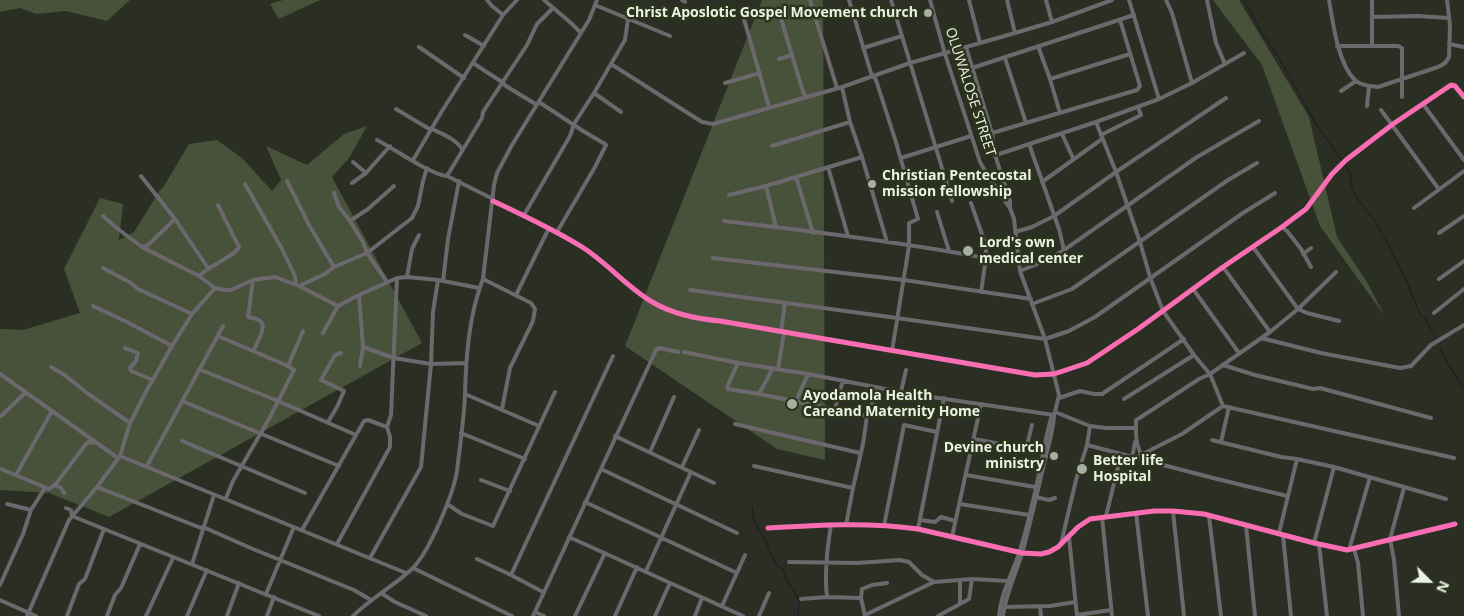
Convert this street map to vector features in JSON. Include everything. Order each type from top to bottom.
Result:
[{"type":"street","points":[[487,0],[503,16]]},
{"type":"street","points":[[413,160],[503,16],[517,0]]},
{"type":"street","points":[[544,0],[581,34]]},
{"type":"street","points":[[353,616],[413,568],[432,537],[447,504],[456,480],[465,394],[466,362],[472,321],[479,288],[483,279],[497,173],[512,145],[581,34],[597,0]]},
{"type":"street","points":[[810,0],[837,88]]},
{"type":"street","points":[[849,0],[871,73],[876,80],[901,158],[918,219],[908,223],[909,246],[892,351]]},
{"type":"street","points":[[891,0],[952,201]]},
{"type":"street","name":"OLUWALOSE STREET","points":[[930,0],[971,136],[984,170],[1010,208],[1014,219],[1020,270],[1045,339],[1059,395],[1047,452],[1003,616]]},
{"type":"street","points":[[969,0],[980,44]]},
{"type":"street","points":[[1007,0],[1015,34]]},
{"type":"street","points":[[1046,0],[1052,22]]},
{"type":"street","points":[[610,64],[707,124],[842,88],[910,63],[1015,34],[1112,0]]},
{"type":"street","points":[[1130,0],[1159,99]]},
{"type":"street","points":[[1166,0],[1172,13],[1192,83]]},
{"type":"street","points":[[1207,0],[1216,42],[1225,64]]},
{"type":"street","points":[[1329,0],[1338,46],[1347,68],[1356,81],[1378,87],[1444,64],[1448,57],[1449,44],[1447,0]]},
{"type":"street","points":[[1372,0],[1372,46]]},
{"type":"street","points":[[595,5],[670,36]]},
{"type":"street","points":[[447,176],[502,82],[527,45],[537,24],[553,8]]},
{"type":"street","points":[[742,12],[770,107]]},
{"type":"street","points":[[779,12],[806,97]]},
{"type":"street","points":[[972,68],[1134,16]]},
{"type":"street","points":[[1372,17],[1418,16],[1449,18]]},
{"type":"street","points":[[524,215],[570,136],[574,124],[625,40],[628,19]]},
{"type":"street","points":[[992,133],[1137,90],[1140,86],[1120,20]]},
{"type":"street","points":[[465,35],[484,46]]},
{"type":"street","points":[[863,48],[902,36]]},
{"type":"street","points":[[1449,44],[1464,48]]},
{"type":"street","points":[[1038,46],[1060,113]]},
{"type":"street","points":[[1338,46],[1398,46],[1402,48],[1402,97]]},
{"type":"street","points":[[419,47],[464,78]]},
{"type":"street","points":[[966,47],[992,133],[993,147],[1010,200],[1010,208]]},
{"type":"street","points":[[996,155],[1062,134],[1159,99],[1192,83],[1244,53]]},
{"type":"street","points":[[1050,79],[1130,54]]},
{"type":"street","points":[[779,59],[792,55]]},
{"type":"street","points":[[1005,58],[1026,123]]},
{"type":"street","points":[[473,63],[506,86],[574,124],[605,144],[606,147],[557,232]]},
{"type":"street","points":[[725,83],[760,73]]},
{"type":"street","points":[[1341,91],[1356,81]]},
{"type":"street","points":[[376,140],[441,175],[459,181],[557,232],[583,247],[654,304],[692,318],[1035,375],[1054,374],[1087,362],[1164,311],[1223,267],[1282,228],[1306,209],[1332,174],[1346,160],[1393,124],[1453,84],[1464,97]]},
{"type":"street","points":[[1367,106],[1369,86]]},
{"type":"street","points":[[842,88],[850,122],[887,242]]},
{"type":"street","points":[[594,93],[622,112]]},
{"type":"street","points":[[1015,232],[1032,227],[1054,216],[1226,98]]},
{"type":"street","points":[[1423,104],[1464,160]]},
{"type":"street","points":[[1042,182],[1101,137],[1140,115],[1138,107]]},
{"type":"street","points":[[396,109],[431,130],[451,139],[462,149]]},
{"type":"street","points":[[1381,110],[1438,188]]},
{"type":"street","points":[[1020,270],[1048,260],[1197,158],[1259,121]]},
{"type":"street","points":[[772,146],[850,122]]},
{"type":"street","points":[[1096,122],[1116,172],[1150,277],[1164,311],[1194,355],[1210,374],[1223,406]]},
{"type":"street","points":[[1062,134],[1073,158]]},
{"type":"street","points":[[901,158],[971,136]]},
{"type":"street","points":[[1030,144],[1064,250]]},
{"type":"street","points":[[352,184],[366,173],[390,146]]},
{"type":"street","points":[[729,195],[766,186],[862,157]]},
{"type":"street","points":[[354,162],[366,173]]},
{"type":"street","points":[[713,258],[904,280],[1032,301],[1072,290],[1228,180],[1257,163]]},
{"type":"street","points":[[828,166],[848,236]]},
{"type":"street","points":[[298,286],[325,274],[334,267],[367,253],[412,218],[418,206],[423,181],[428,168]]},
{"type":"street","points":[[1414,208],[1464,170]]},
{"type":"street","points":[[141,176],[175,218],[208,268]]},
{"type":"street","points":[[796,177],[812,233]]},
{"type":"street","points":[[287,181],[309,225],[334,267]]},
{"type":"street","points":[[370,558],[421,467],[431,364],[433,312],[459,181]]},
{"type":"street","points":[[245,184],[281,247],[298,286]]},
{"type":"street","points":[[350,221],[368,209],[394,186]]},
{"type":"street","points":[[766,186],[776,227]]},
{"type":"street","points":[[690,290],[1045,339],[1069,331],[1094,317],[1274,193]]},
{"type":"street","points":[[334,194],[339,207],[350,221],[367,253],[387,282]]},
{"type":"street","points":[[971,203],[986,246],[981,292]]},
{"type":"street","points":[[199,276],[208,268],[234,253],[239,247],[218,205]]},
{"type":"street","points":[[937,212],[949,251]]},
{"type":"street","points":[[103,216],[142,247],[199,276],[215,288],[228,291],[253,280],[275,277],[338,306]]},
{"type":"street","points":[[1439,233],[1464,216]]},
{"type":"street","points":[[142,247],[147,246],[175,218]]},
{"type":"street","points":[[724,221],[848,236],[986,258]]},
{"type":"street","points":[[516,295],[548,228]]},
{"type":"street","points":[[1282,228],[1301,248],[1311,267]]},
{"type":"street","points":[[407,277],[412,249],[419,235]]},
{"type":"street","points":[[1253,247],[1298,309],[1340,321]]},
{"type":"street","points":[[1303,254],[1310,248]]},
{"type":"street","points":[[1439,279],[1464,261]]},
{"type":"street","points":[[1223,267],[1270,332]]},
{"type":"street","points":[[103,268],[131,283],[138,289],[192,314]]},
{"type":"street","points":[[1133,458],[1136,440],[1136,420],[1210,374],[1270,332],[1298,309],[1336,272]]},
{"type":"street","points":[[322,333],[338,306],[359,294],[397,278],[407,277],[440,281],[479,288]]},
{"type":"street","points":[[337,544],[390,447],[387,427],[391,415],[397,278]]},
{"type":"street","points":[[483,279],[534,306],[535,314],[533,321],[510,368],[502,409]]},
{"type":"street","points":[[253,280],[248,317],[260,320],[262,324],[262,331],[253,352]]},
{"type":"street","points":[[28,614],[66,526],[119,457],[130,423],[172,346],[192,314],[215,288]]},
{"type":"street","points":[[1193,289],[1239,353]]},
{"type":"street","points":[[1434,313],[1464,289]]},
{"type":"street","points":[[359,294],[363,347],[360,366]]},
{"type":"street","points":[[778,369],[785,303]]},
{"type":"street","points":[[93,306],[172,346]]},
{"type":"street","points":[[1261,338],[1321,353],[1400,368],[1411,366],[1431,345],[1464,325]]},
{"type":"street","points":[[147,466],[223,326]]},
{"type":"street","points":[[288,366],[303,331]]},
{"type":"street","points":[[218,336],[294,370],[233,481],[226,498]]},
{"type":"street","points":[[1059,398],[1080,391],[1102,394],[1184,339]]},
{"type":"street","points":[[363,347],[394,358],[431,364],[466,362]]},
{"type":"street","points":[[124,348],[138,353],[136,361],[130,368],[131,371],[153,380]]},
{"type":"street","points":[[544,616],[534,614],[543,592],[656,350],[659,348],[678,352]]},
{"type":"street","points":[[684,352],[901,392],[1054,414],[1090,426],[1136,428]]},
{"type":"street","points":[[328,422],[344,390],[321,380],[335,355],[341,353]]},
{"type":"street","points":[[1124,399],[1194,355]]},
{"type":"street","points":[[511,575],[613,356]]},
{"type":"street","points":[[738,363],[727,388],[867,416]]},
{"type":"street","points":[[1223,365],[1255,375],[1313,389],[1320,388],[1431,418]]},
{"type":"street","points":[[51,367],[130,423]]},
{"type":"street","points":[[759,394],[773,368]]},
{"type":"street","points":[[200,370],[356,435]]},
{"type":"street","points":[[901,392],[906,370]]},
{"type":"street","points":[[0,374],[95,443],[119,457],[147,466],[406,573]]},
{"type":"street","points":[[796,401],[808,374]]},
{"type":"street","points":[[835,409],[843,380]]},
{"type":"street","points":[[846,525],[867,416],[878,388]]},
{"type":"street","points":[[447,504],[462,514],[493,526],[555,392]]},
{"type":"street","points":[[1,416],[25,393]]},
{"type":"street","points":[[465,394],[539,426]]},
{"type":"street","points":[[650,452],[674,397]]},
{"type":"street","points":[[918,529],[944,398]]},
{"type":"street","points":[[182,402],[339,466]]},
{"type":"street","points":[[952,537],[982,404]]},
{"type":"street","points":[[1133,458],[1182,434],[1223,406],[1454,458]]},
{"type":"street","points":[[1221,442],[1229,407]]},
{"type":"street","points":[[16,475],[52,410]]},
{"type":"street","name":"OLUWALOSE STREET","points":[[999,616],[1000,606],[1008,581],[1021,552],[1051,418],[1054,414]]},
{"type":"street","points":[[302,530],[366,420],[387,427]]},
{"type":"street","points":[[735,424],[860,453]]},
{"type":"street","points":[[884,526],[904,424],[937,432]]},
{"type":"street","points":[[1026,448],[1032,425]]},
{"type":"street","points":[[1061,544],[1076,480],[1087,445],[1090,426]]},
{"type":"street","points":[[682,467],[699,430]]},
{"type":"street","points":[[461,433],[525,459]]},
{"type":"street","points":[[616,436],[714,483]]},
{"type":"street","points":[[974,439],[1043,452]]},
{"type":"street","points":[[1136,440],[1144,460]]},
{"type":"street","points":[[1212,440],[1281,457],[1334,467],[1446,499]]},
{"type":"street","points":[[182,441],[305,493]]},
{"type":"street","points":[[1,469],[49,489],[55,485],[86,444],[89,442],[95,443]]},
{"type":"street","points":[[1087,445],[1287,496]]},
{"type":"street","points":[[1112,616],[1104,517],[1121,454]]},
{"type":"street","points":[[1291,616],[1281,534],[1287,496],[1297,459]]},
{"type":"street","points":[[754,466],[852,488]]},
{"type":"street","points":[[1327,616],[1317,544],[1334,467]]},
{"type":"street","points":[[601,469],[737,533]]},
{"type":"street","points":[[646,571],[692,472]]},
{"type":"street","points":[[966,475],[1036,487]]},
{"type":"street","points":[[1348,550],[1370,477]]},
{"type":"street","points":[[481,480],[510,491]]},
{"type":"street","points":[[55,485],[61,488],[64,493]]},
{"type":"street","points":[[97,487],[201,528],[203,527],[354,590],[371,600]]},
{"type":"street","points":[[0,585],[23,534],[31,510],[45,488]]},
{"type":"street","points":[[1399,616],[1394,560],[1390,539],[1404,488]]},
{"type":"street","points":[[192,564],[214,495]]},
{"type":"street","points":[[1035,496],[1049,500],[1055,498]]},
{"type":"street","points":[[585,502],[737,573]]},
{"type":"street","points":[[7,504],[31,510]]},
{"type":"street","points":[[960,504],[1029,515]]},
{"type":"street","points":[[66,508],[71,510],[72,516]]},
{"type":"street","points":[[768,528],[846,525],[918,529],[1021,552],[1045,554],[1054,550],[1090,519],[1154,511],[1173,511],[1209,516],[1317,544],[1348,550],[1455,524]]},
{"type":"street","points":[[1173,511],[1184,616]]},
{"type":"street","points":[[1136,513],[1148,616]]},
{"type":"street","points":[[72,516],[274,597],[307,614],[319,616]]},
{"type":"street","points":[[1209,516],[1221,616]]},
{"type":"street","points":[[920,520],[935,522],[940,517],[955,521]]},
{"type":"street","points":[[827,597],[825,580],[826,562],[831,525]]},
{"type":"street","points":[[1246,525],[1255,616]]},
{"type":"street","points":[[266,594],[294,526]]},
{"type":"street","points":[[67,616],[80,584],[85,579],[104,529]]},
{"type":"street","points":[[569,537],[740,615]]},
{"type":"street","points":[[1069,537],[1077,615],[1112,610]]},
{"type":"street","points":[[107,616],[140,544]]},
{"type":"street","points":[[1354,549],[1358,563],[1364,616]]},
{"type":"street","points":[[575,616],[605,553]]},
{"type":"street","points":[[722,606],[745,555]]},
{"type":"street","points":[[146,616],[173,558]]},
{"type":"street","points":[[477,559],[543,592]]},
{"type":"street","points":[[789,562],[857,563],[900,560],[909,562],[922,575],[934,582]]},
{"type":"street","points":[[615,616],[637,567]]},
{"type":"street","points":[[413,568],[512,616]]},
{"type":"street","points":[[187,616],[207,570]]},
{"type":"street","points":[[938,616],[970,598],[972,579]]},
{"type":"street","points":[[887,583],[861,590],[865,615],[934,582],[972,579],[1008,581]]},
{"type":"street","points":[[960,580],[960,603]]},
{"type":"street","points":[[655,616],[670,583]]},
{"type":"street","points":[[227,616],[239,584]]},
{"type":"street","points":[[381,593],[395,602],[426,616]]},
{"type":"street","points":[[759,616],[769,593]]},
{"type":"street","points":[[267,616],[274,597]]},
{"type":"street","points":[[801,599],[827,597],[861,598]]},
{"type":"street","points":[[695,616],[702,598]]},
{"type":"street","points":[[0,600],[36,616]]},
{"type":"street","points":[[1004,607],[1040,606],[1075,602]]},
{"type":"street","points":[[1040,606],[1041,616]]},
{"type":"green space","points":[[0,0],[130,0],[107,21],[66,11],[36,14],[20,8],[0,12]]},
{"type":"green space","points":[[283,0],[320,0],[279,19],[270,4]]},
{"type":"green space","points":[[762,0],[823,0],[825,460],[777,449],[625,346]]},
{"type":"green space","points":[[1213,0],[1239,0],[1309,117],[1337,237],[1367,282],[1384,315],[1320,226],[1262,65]]},
{"type":"green space","points":[[367,126],[349,158],[332,177],[422,343],[109,517],[49,493],[0,490],[0,329],[23,330],[80,313],[64,269],[100,198],[123,204],[119,240],[134,232],[189,144],[217,140],[243,159],[272,191],[281,180],[266,146],[307,165],[344,134]]},
{"type":"waterway","points":[[1244,0],[1316,124],[1342,161]]},
{"type":"waterway","points":[[1344,164],[1350,173],[1352,187],[1358,200],[1376,222],[1408,284],[1420,315],[1426,319],[1436,338]]},
{"type":"waterway","points":[[1440,347],[1464,389]]},
{"type":"waterway","points":[[752,507],[757,527],[777,566],[783,569],[796,594],[799,603],[798,616]]},
{"type":"cycle path","points":[[493,201],[549,228],[582,247],[644,297],[678,313],[695,318],[1035,375],[1054,374],[1087,363],[1282,227],[1306,209],[1332,174],[1346,160],[1393,124],[1451,85],[1455,86],[1464,97]]},
{"type":"cycle path","points":[[768,528],[881,525],[918,529],[1022,553],[1041,554],[1058,547],[1078,527],[1090,519],[1154,511],[1204,514],[1347,550],[1455,524]]},
{"type":"place","name":"Christ Aposlotic Gospel Movement church","points":[[928,13]]},
{"type":"place","name":"Christian Pentecostal mission fellowship","points":[[872,184]]},
{"type":"place","name":"Lord's own medical center","points":[[968,251]]},
{"type":"place","name":"Ayodamola Health Careand Maternity Home","points":[[792,404]]},
{"type":"place","name":"Devine church ministry","points":[[1054,456]]},
{"type":"place","name":"Better life Hospital","points":[[1082,469]]}]
